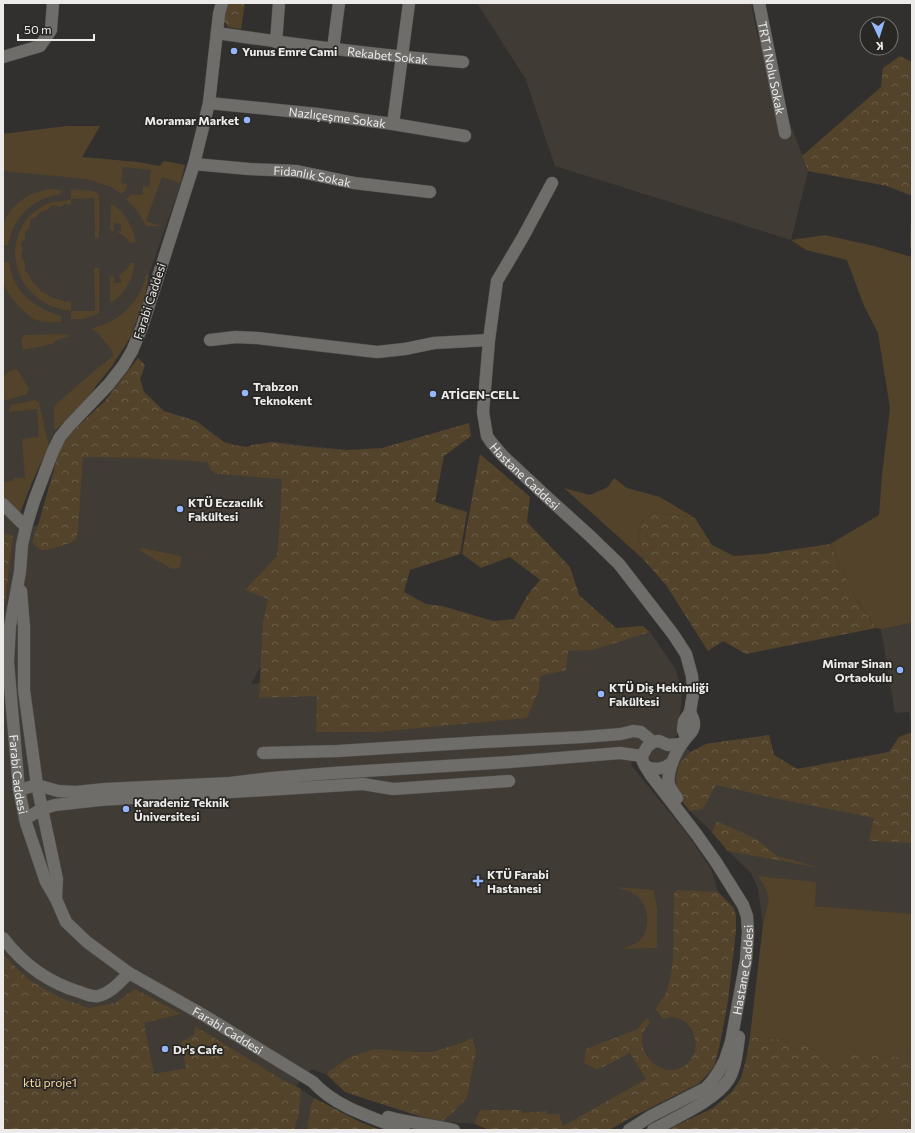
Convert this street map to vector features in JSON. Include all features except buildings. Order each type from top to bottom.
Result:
[{"type":"street","points":[[3,57],[40,46],[51,30],[53,3]]},
{"type":"street","name":"Farabi Caddesi","points":[[222,3],[219,14],[209,103],[194,164],[142,327],[132,351],[123,366],[109,384],[60,437],[45,470],[26,527],[22,544],[20,572],[10,626],[8,662],[19,790],[25,819],[46,882],[56,899],[66,922],[87,942],[129,973],[205,1016],[314,1082],[320,1089],[355,1110],[404,1130]]},
{"type":"street","points":[[276,42],[279,3]]},
{"type":"street","points":[[333,49],[339,3]]},
{"type":"street","points":[[393,124],[409,3]]},
{"type":"street","name":"TRT 1 Nolu Sokak","points":[[759,3],[785,133]]},
{"type":"street","name":"Rekabet Sokak","points":[[217,33],[333,49],[463,62]]},
{"type":"street","name":"Nazlıçeşme Sokak","points":[[209,103],[317,114],[393,124],[465,136]]},
{"type":"street","name":"Fidanlık Sokak","points":[[194,164],[296,171],[354,183],[430,192]]},
{"type":"street","name":"Hastane Caddesi","points":[[552,183],[497,281],[489,340],[483,412],[487,436],[503,456],[589,534],[619,564],[673,634],[686,654],[692,676],[693,694],[690,712],[684,721],[684,741],[673,760],[669,781],[670,787],[724,859],[747,895],[753,908],[755,924],[752,966],[734,1066],[729,1078],[712,1096],[653,1130]]},
{"type":"street","points":[[210,340],[236,337],[257,338],[377,352],[406,350],[434,343],[489,340]]},
{"type":"street","points":[[3,504],[26,527]]},
{"type":"street","points":[[3,517],[26,527]]},
{"type":"street","name":"Farabi Caddesi","points":[[20,572],[24,627],[24,690],[42,809],[57,879],[56,899]]},
{"type":"street","points":[[263,753],[331,752],[583,737],[621,734],[633,731],[641,732],[653,742]]},
{"type":"street","points":[[19,790],[38,785],[58,791],[76,792],[105,789],[230,783],[333,773],[510,762],[620,753],[644,761],[652,769],[663,769],[673,760],[672,749],[668,745],[659,741],[653,742],[647,746],[644,761]]},
{"type":"street","points":[[668,745],[684,741]]},
{"type":"street","name":"Hastane Caddesi","points":[[628,1130],[651,1116],[706,1088],[719,1071],[725,1060],[731,1042],[746,960],[748,933],[747,916],[743,905],[731,884],[706,847],[650,774],[644,761]]},
{"type":"street","points":[[25,819],[42,809],[55,805],[137,798],[363,784],[393,789],[509,781]]},
{"type":"street","points":[[3,938],[12,950],[47,979],[64,988],[81,993],[96,996],[109,993],[129,973]]},
{"type":"street","name":"Farabi Caddesi","points":[[314,1082],[323,1083],[356,1102],[388,1117],[452,1130]]},
{"type":"shaded area","points":[[477,3],[751,3],[757,34],[808,171],[791,240],[555,166],[525,78]]},
{"type":"shaded area","points":[[67,126],[100,126],[82,157],[137,162],[160,166],[164,161],[185,165],[182,180],[148,277],[145,296],[131,336],[112,366],[90,395],[55,431],[20,513],[3,499],[3,134]]},
{"type":"shaded area","points":[[138,358],[145,365],[140,379],[144,392],[164,411],[196,421],[224,442],[247,447],[273,442],[346,450],[310,576],[251,684],[490,669],[568,648],[594,646],[650,632],[675,668],[682,689],[677,736],[672,739],[691,752],[706,744],[769,735],[774,755],[797,769],[889,752],[899,737],[912,732],[912,1130],[667,1130],[713,1108],[732,1092],[741,1078],[750,1037],[763,925],[758,889],[751,873],[690,811],[643,751],[635,748],[631,765],[688,835],[711,869],[718,892],[733,907],[736,915],[736,930],[728,1001],[719,1048],[714,1066],[698,1084],[609,1130],[489,1130],[475,1124],[442,1121],[422,1117],[345,1092],[327,1075],[312,1069],[296,1086],[314,1098],[360,1122],[380,1130],[3,1130],[3,510],[26,527],[38,525],[60,449],[73,431],[105,401]]},
{"type":"shaded area","name":"Mimar Sinan Ortaokulu","points":[[912,623],[912,731],[909,712],[895,713],[881,629]]},
{"type":"green space","points":[[228,3],[245,3],[241,29],[228,27],[223,19]]},
{"type":"green space","points":[[900,56],[912,62],[912,196],[887,186],[808,171],[802,156],[881,87],[883,68]]},
{"type":"green space","points":[[67,126],[100,126],[82,157],[137,162],[160,166],[164,161],[185,165],[180,183],[162,177],[146,221],[161,226],[146,226],[138,212],[126,199],[132,194],[143,195],[143,186],[149,187],[151,170],[123,167],[121,183],[127,184],[126,190],[121,194],[111,187],[87,179],[3,171],[3,134]]},
{"type":"green space","points":[[52,189],[61,190],[61,194],[41,200],[26,210],[15,226],[8,245],[3,245],[3,225],[7,216],[17,204],[29,195]]},
{"type":"green space","points":[[71,189],[93,191],[98,194],[99,238],[95,238],[94,198],[71,199]]},
{"type":"green space","points":[[912,196],[912,253],[910,245]]},
{"type":"green space","points":[[71,199],[71,205],[65,204],[60,207],[52,205],[48,210],[40,212],[37,217],[30,220],[30,227],[25,232],[25,239],[21,244],[23,250],[21,256],[25,263],[25,270],[41,291],[52,298],[65,302],[71,301],[71,311],[49,305],[31,292],[19,274],[15,252],[20,231],[32,214],[50,203],[67,201]]},
{"type":"green space","points":[[112,204],[125,215],[133,231],[136,242],[130,243],[125,237],[117,232],[121,231],[121,224],[114,223],[114,231],[110,230]]},
{"type":"green space","points":[[825,235],[874,246],[912,257],[912,623],[881,629],[876,628],[856,599],[830,544],[879,515],[890,408],[878,333],[864,306],[847,260],[806,250],[791,240]]},
{"type":"green space","points":[[3,262],[9,262],[15,282],[26,297],[33,303],[51,313],[61,316],[61,322],[39,321],[21,309],[11,297],[5,286],[3,279]]},
{"type":"green space","points":[[131,263],[135,263],[133,274],[124,292],[111,302],[110,277],[114,276],[114,283],[121,283],[119,275]]},
{"type":"green space","points":[[94,268],[99,268],[99,313],[84,319],[71,319],[71,311],[95,311]]},
{"type":"green space","points":[[146,275],[149,275],[145,296],[131,336],[112,366],[90,395],[55,431],[54,406],[113,356],[112,351],[98,333],[91,329],[114,320],[122,314],[136,299]]},
{"type":"green space","points":[[64,334],[71,336],[60,339],[52,344],[23,350],[21,341],[24,335]]},
{"type":"green space","points":[[138,358],[145,365],[140,379],[144,392],[164,411],[196,421],[224,442],[232,445],[247,447],[273,442],[296,446],[346,450],[382,448],[469,423],[471,436],[444,456],[435,502],[467,512],[460,554],[410,570],[404,592],[426,604],[442,606],[493,621],[514,619],[527,596],[540,580],[510,557],[481,568],[462,554],[480,454],[530,497],[527,522],[570,567],[579,595],[616,628],[643,626],[650,632],[593,650],[568,651],[566,670],[540,676],[539,690],[527,718],[378,732],[316,732],[317,696],[259,698],[263,622],[268,599],[245,590],[277,556],[282,479],[216,474],[211,470],[207,462],[145,458],[83,457],[78,532],[74,541],[45,550],[39,549],[32,542],[60,449],[73,431],[105,401]]},
{"type":"green space","points":[[17,369],[29,389],[27,394],[7,400],[3,399],[3,378],[9,371]]},
{"type":"green space","points":[[35,400],[39,403],[49,446],[32,482],[20,513],[3,499],[3,482],[13,481],[13,478],[25,478],[22,439],[39,437],[37,409],[9,412],[11,405]]},
{"type":"green space","points":[[614,478],[627,488],[660,497],[695,518],[654,512],[642,522],[639,536],[643,559],[564,488],[590,495],[608,487]]},
{"type":"green space","points":[[654,512],[695,518],[712,545],[734,556],[763,554],[830,544],[856,599],[876,628],[746,654],[723,641],[708,651],[666,585],[643,559],[639,536],[642,522]]},
{"type":"green space","points":[[3,533],[13,536],[3,618]]},
{"type":"green space","points":[[141,548],[181,556],[180,566],[172,569],[140,551]]},
{"type":"green space","points":[[912,732],[912,843],[869,841],[874,818],[716,785],[703,809],[690,811],[682,801],[677,786],[676,777],[680,763],[691,752],[706,744],[769,735],[774,755],[797,769],[889,752],[899,737]]},
{"type":"green space","points":[[717,821],[756,839],[777,856],[820,868],[728,851],[712,832]]},
{"type":"green space","points":[[758,876],[816,882],[815,906],[912,914],[912,1048],[902,1057],[878,1056],[833,1071],[822,1055],[800,1041],[750,1037],[763,925],[769,899],[765,887]]},
{"type":"green space","points":[[615,887],[654,890],[657,909],[657,948],[622,949],[639,941],[643,936],[647,925],[647,912],[635,894]]},
{"type":"green space","points":[[677,890],[718,892],[733,907],[736,915],[736,930],[728,1001],[719,1048],[714,1066],[708,1074],[698,1084],[609,1130],[489,1130],[475,1124],[476,1118],[481,1110],[521,1110],[522,1113],[547,1111],[547,1114],[559,1114],[563,1126],[646,1079],[630,1053],[597,1070],[584,1063],[586,1049],[636,1030],[647,1018],[650,1023],[643,1033],[642,1039],[643,1047],[651,1061],[664,1069],[672,1070],[687,1064],[693,1057],[695,1048],[693,1031],[688,1024],[681,1019],[673,1017],[663,1019],[655,1009],[666,993],[671,974],[673,960],[674,893]]},
{"type":"green space","name":"ktü proje1","points":[[3,955],[29,980],[61,998],[89,1008],[115,1003],[135,989],[181,1014],[144,1023],[154,1074],[186,1068],[181,1042],[194,1035],[195,1026],[281,1079],[301,1089],[299,1114],[294,1130],[3,1130]]},
{"type":"green space","points":[[750,1037],[800,1041],[822,1055],[833,1071],[851,1053],[902,1057],[912,1048],[912,1126],[882,1115],[868,1121],[866,1130],[667,1130],[713,1108],[732,1092],[741,1078]]},
{"type":"green space","points":[[472,1038],[476,1051],[467,1098],[442,1121],[422,1117],[345,1092],[327,1075],[329,1071],[348,1058],[374,1049],[433,1052]]},
{"type":"green space","points":[[314,1098],[360,1122],[380,1130],[307,1130],[310,1109]]},
{"type":"green space","points":[[882,1115],[912,1126],[912,1130],[866,1130],[868,1122]]},
{"type":"place","name":"Yunus Emre Cami","points":[[234,51]]},
{"type":"place","name":"Moramar Market","points":[[247,120]]},
{"type":"place","name":"Trabzon Teknokent","points":[[245,393]]},
{"type":"place","name":"ATİGEN-CELL","points":[[433,394]]},
{"type":"place","name":"KTÜ Eczacılık Fakültesi","points":[[180,509]]},
{"type":"place","name":"Mimar Sinan Ortaokulu","points":[[900,670]]},
{"type":"place","name":"KTÜ Diş Hekimliği Fakültesi","points":[[601,694]]},
{"type":"place","name":"Karadeniz Teknik Üniversitesi","points":[[126,809]]},
{"type":"place","name":"KTÜ Farabi Hastanesi","points":[[478,881]]},
{"type":"place","name":"Dr's Cafe","points":[[165,1049]]}]
